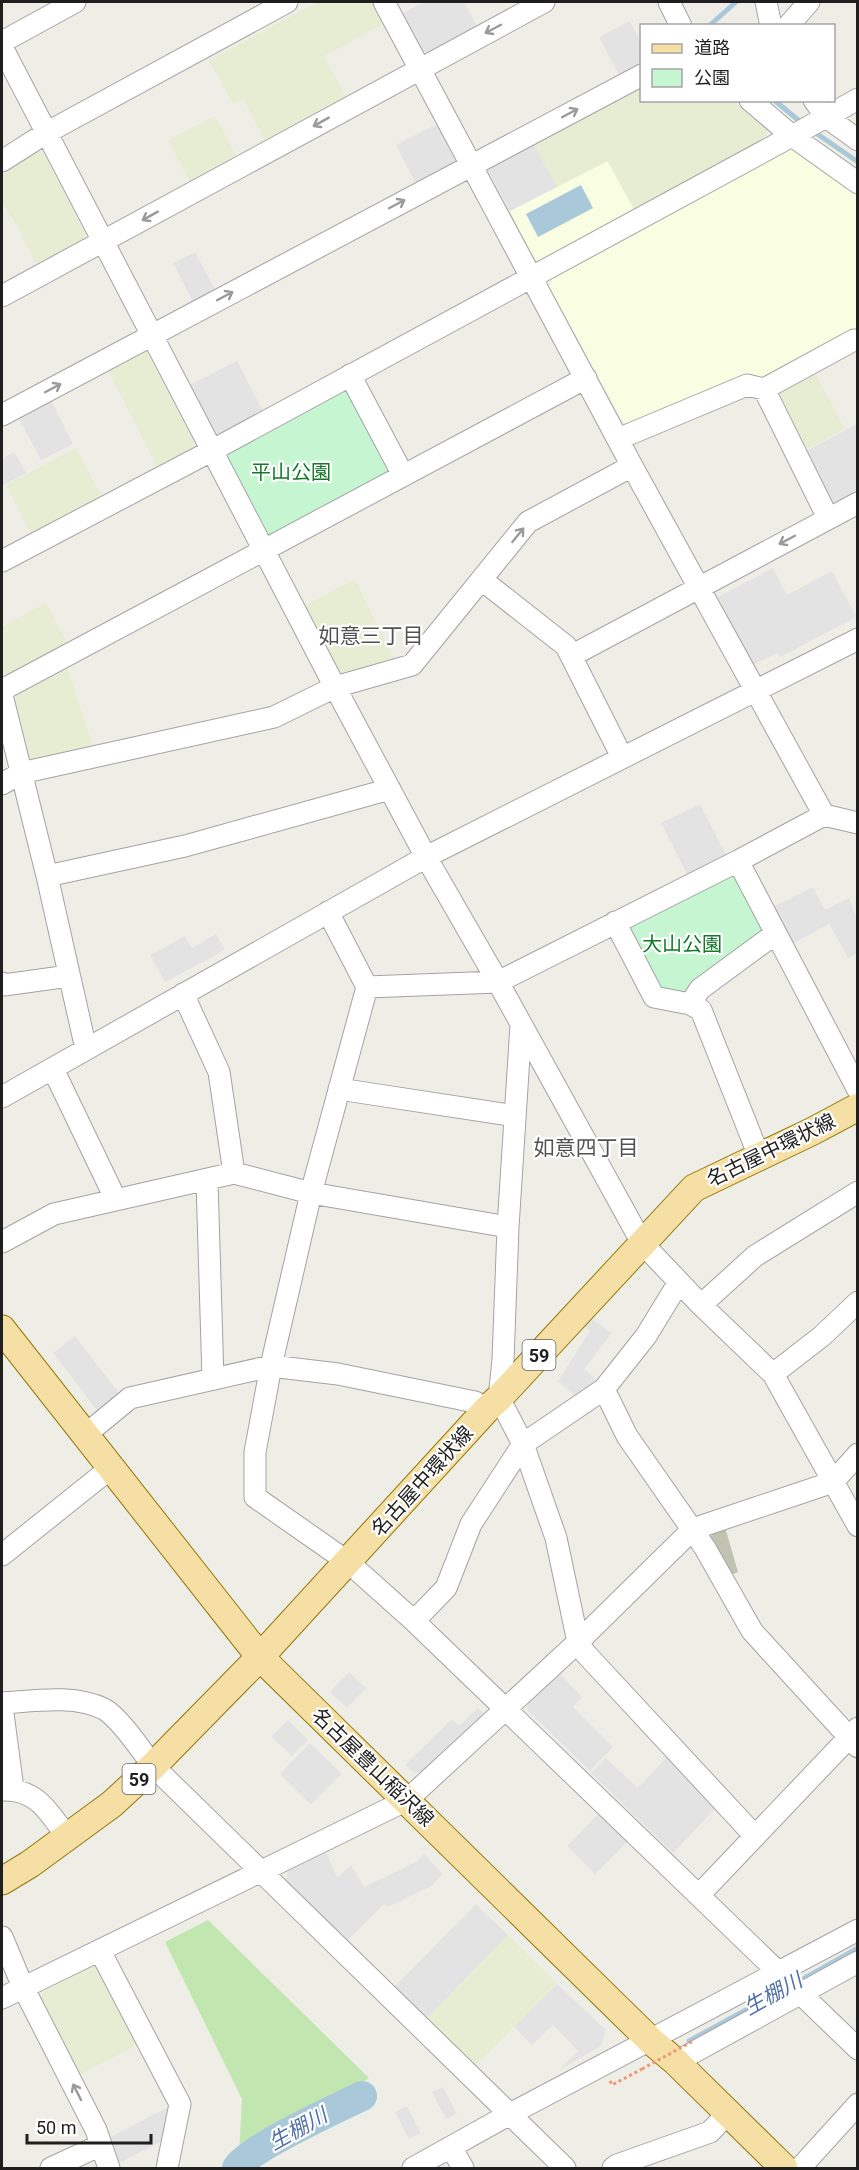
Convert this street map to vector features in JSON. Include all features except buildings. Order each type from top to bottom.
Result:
[{"type":"main road","name":"名古屋中環状線","points":[[2,1881],[30,1864],[112,1804],[153,1766],[260,1657],[694,1188],[858,1107]]},
{"type":"main road","name":"名古屋豊山稲沢線","points":[[2,1329],[260,1657],[784,2169]]},
{"type":"street","points":[[2,42],[75,2]]},
{"type":"street","points":[[2,161],[46,132],[287,2]]},
{"type":"street","points":[[384,2],[632,466],[824,815]]},
{"type":"street","points":[[2,296],[420,67],[544,2]]},
{"type":"street","points":[[669,2],[680,24]]},
{"type":"street","points":[[766,2],[771,24]]},
{"type":"street","points":[[790,24],[809,2]]},
{"type":"street","points":[[2,47],[102,242],[213,450],[262,551],[426,856],[642,1243],[701,1305],[773,1374],[858,1526]]},
{"type":"street","points":[[2,415],[640,76]]},
{"type":"street","points":[[2,561],[213,450],[795,135],[819,113],[858,99]]},
{"type":"street","points":[[753,102],[858,183]]},
{"type":"street","points":[[819,113],[858,140]]},
{"type":"street","points":[[618,439],[747,385],[764,389],[854,340],[858,340]]},
{"type":"street","points":[[350,375],[403,475]]},
{"type":"street","points":[[2,690],[585,378]]},
{"type":"street","points":[[764,389],[828,518]]},
{"type":"street","points":[[2,784],[21,773],[274,717],[335,687],[412,664],[528,522],[632,466]]},
{"type":"street","points":[[571,656],[858,503]]},
{"type":"street","points":[[482,580],[566,646],[622,757]]},
{"type":"street","points":[[2,1097],[426,856],[858,639]]},
{"type":"street","points":[[2,695],[47,876],[86,1049]]},
{"type":"street","points":[[47,876],[185,846],[390,789]]},
{"type":"street","points":[[367,987],[498,982],[824,815],[858,823]]},
{"type":"street","points":[[738,861],[858,1090]]},
{"type":"street","points":[[328,912],[367,987],[310,1193],[271,1366],[255,1452],[255,1497],[348,1562],[414,1621],[858,2049]]},
{"type":"street","points":[[615,922],[654,997],[690,1004],[701,1010],[759,1156]]},
{"type":"street","points":[[690,1004],[700,989],[775,934]]},
{"type":"street","points":[[2,983],[4,986],[69,976]]},
{"type":"street","points":[[183,994],[219,1072],[234,1173]]},
{"type":"street","points":[[522,1026],[508,1227],[503,1360],[493,1403],[523,1444],[556,1538],[578,1642],[585,1653],[754,1835]]},
{"type":"street","points":[[53,1069],[116,1200]]},
{"type":"street","points":[[339,1089],[515,1116]]},
{"type":"street","points":[[2,1242],[54,1214],[234,1173],[310,1193],[508,1227]]},
{"type":"street","points":[[207,1180],[213,1379]]},
{"type":"street","points":[[701,1305],[755,1256],[858,1192]]},
{"type":"street","points":[[414,1621],[446,1588],[471,1524],[523,1444],[604,1389],[646,1336],[679,1282]]},
{"type":"street","points":[[773,1374],[822,1336],[858,1302]]},
{"type":"street","points":[[86,1435],[130,1398],[271,1366],[338,1374],[475,1402],[493,1403]]},
{"type":"street","points":[[604,1389],[627,1436],[693,1529],[752,1631],[855,1738],[754,1835],[699,1895]]},
{"type":"street","points":[[2,1998],[407,1800],[578,1642],[693,1529],[833,1482],[858,1454]]},
{"type":"street","points":[[2,1555],[112,1467]]},
{"type":"street","points":[[67,1837],[41,1802],[7,1789],[2,1705],[51,1700],[87,1703],[106,1710],[128,1733],[153,1766],[565,2169]]},
{"type":"street","points":[[664,2053],[791,1985],[858,1930]]},
{"type":"street","points":[[2,1937],[23,1987],[96,2130],[109,2169]]},
{"type":"street","points":[[100,1951],[180,2104],[167,2169]]},
{"type":"street","points":[[413,2169],[510,2114],[664,2053],[791,1985],[858,1962]]},
{"type":"street","points":[[800,2169],[858,2104]]},
{"type":"street","points":[[613,2169],[617,2165],[710,2132],[727,2114]]},
{"type":"street","points":[[51,2169],[101,2145]]},
{"type":"street","points":[[451,2147],[463,2169]]},
{"type":"path","points":[[642,2069],[693,2041]]},
{"type":"shaded area","points":[[318,2],[374,2],[385,23],[324,56],[348,101],[267,144],[243,99],[233,104],[209,60]]},
{"type":"shaded area","points":[[425,2],[464,2],[478,28],[430,53],[423,51],[403,13]]},
{"type":"shaded area","points":[[630,21],[640,41],[640,67],[620,77],[599,37]]},
{"type":"shaded area","points":[[640,84],[640,102],[735,102],[767,129],[766,140],[635,211],[608,161],[557,187],[532,141]]},
{"type":"shaded area","points":[[215,116],[238,160],[191,184],[168,140]]},
{"type":"shaded area","points":[[441,122],[461,160],[416,184],[396,145]]},
{"type":"shaded area","points":[[532,141],[557,187],[510,211],[488,170],[489,163]]},
{"type":"shaded area","points":[[792,148],[857,195],[857,332],[770,380],[631,423],[623,422],[549,286],[554,276]]},
{"type":"shaded area","points":[[37,151],[44,153],[85,234],[83,242],[38,267],[2,203],[2,174]]},
{"type":"shaded area","points":[[607,161],[635,211],[543,261],[535,259],[510,211]]},
{"type":"shaded area","points":[[195,252],[216,291],[193,302],[173,263]]},
{"type":"shaded area","points":[[145,349],[194,442],[192,450],[158,468],[106,367]]},
{"type":"shaded area","points":[[237,361],[264,413],[220,436],[210,434],[186,387]]},
{"type":"shaded area","points":[[813,370],[845,429],[802,452],[774,399],[779,389]]},
{"type":"shaded area","points":[[50,398],[73,444],[41,460],[17,415]]},
{"type":"shaded area","points":[[857,424],[857,493],[837,504],[829,502],[803,453]]},
{"type":"shaded area","points":[[76,448],[103,499],[32,535],[6,485]]},
{"type":"shaded area","points":[[14,452],[26,473],[2,486],[2,459]]},
{"type":"shaded area","points":[[773,568],[787,595],[832,571],[856,617],[780,657],[777,653],[753,665],[718,597]]},
{"type":"shaded area","points":[[355,579],[395,661],[345,677],[338,674],[302,607]]},
{"type":"shaded area","points":[[46,603],[69,646],[12,676],[2,673],[2,627]]},
{"type":"shaded area","points":[[68,669],[94,749],[34,761],[27,758],[14,703],[18,695]]},
{"type":"shaded area","points":[[700,804],[727,857],[688,876],[661,823]]},
{"type":"shaded area","points":[[813,887],[825,910],[849,898],[857,919],[857,953],[848,958],[829,924],[794,943],[790,942],[772,907]]},
{"type":"shaded area","points":[[216,934],[225,950],[165,982],[150,955],[185,936],[192,948]]},
{"type":"shaded area","points":[[583,1313],[612,1333],[584,1369],[601,1384],[578,1398],[558,1381],[590,1331],[577,1320]]},
{"type":"shaded area","points":[[75,1336],[122,1397],[100,1414],[53,1353]]},
{"type":"shaded area","points":[[725,1527],[738,1572],[729,1576],[710,1540],[713,1531]]},
{"type":"shaded area","points":[[349,1672],[366,1688],[347,1708],[330,1692]]},
{"type":"shaded area","points":[[558,1672],[582,1697],[573,1707],[613,1747],[590,1771],[528,1711],[526,1702]]},
{"type":"shaded area","points":[[478,1708],[486,1715],[424,1772],[413,1772],[405,1765],[452,1719],[459,1726]]},
{"type":"shaded area","points":[[288,1720],[308,1740],[292,1756],[271,1737]]},
{"type":"shaded area","points":[[310,1743],[342,1774],[311,1805],[280,1774]]},
{"type":"shaded area","points":[[668,1756],[716,1808],[673,1853],[591,1773],[606,1758],[638,1788]]},
{"type":"shaded area","points":[[601,1811],[630,1839],[595,1874],[567,1846]]},
{"type":"shaded area","points":[[326,1853],[337,1877],[351,1865],[364,1887],[416,1862],[424,1854],[443,1874],[431,1886],[388,1907],[384,1904],[345,1943],[285,1886],[288,1871]]},
{"type":"shaded area","points":[[476,1904],[508,1935],[424,2021],[392,1989]]},
{"type":"shaded area","points":[[508,1935],[557,1983],[473,2069],[424,2021]]},
{"type":"shaded area","points":[[95,1965],[102,1968],[141,2043],[79,2075],[40,1999],[43,1992]]},
{"type":"shaded area","points":[[557,1984],[606,2030],[601,2046],[558,2071],[578,2051],[553,2025],[532,2045],[514,2027]]},
{"type":"shaded area","points":[[443,2087],[457,2114],[446,2119],[432,2092]]},
{"type":"shaded area","points":[[172,2105],[165,2140],[117,2164],[109,2138]]},
{"type":"shaded area","points":[[407,2106],[421,2133],[409,2139],[395,2112]]},
{"type":"green space","name":"平山公園","points":[[345,389],[353,392],[390,474],[274,537],[264,534],[224,460],[229,450]]},
{"type":"green space","name":"大山公園","points":[[731,871],[767,928],[685,994],[657,989],[628,925]]},
{"type":"green space","points":[[208,1920],[369,2078],[239,2153],[242,2099],[165,1942]]},
{"type":"water","points":[[581,185],[593,208],[538,237],[526,214]]},
{"type":"waterway","name":"生棚川","points":[[711,24],[736,2]]},
{"type":"waterway","name":"生棚川","points":[[776,102],[803,124]]},
{"type":"waterway","name":"生棚川","points":[[813,131],[858,162]]},
{"type":"waterway","name":"生棚川","points":[[796,1983],[858,1948]]},
{"type":"waterway","name":"生棚川","points":[[689,2041],[788,1987]]},
{"type":"waterway","name":"生棚川","points":[[237,2168],[258,2150],[275,2140],[362,2096]]},
{"type":"district","name":"如意三丁目","points":[[371,636]]},
{"type":"district","name":"如意四丁目","points":[[586,1148]]}]
